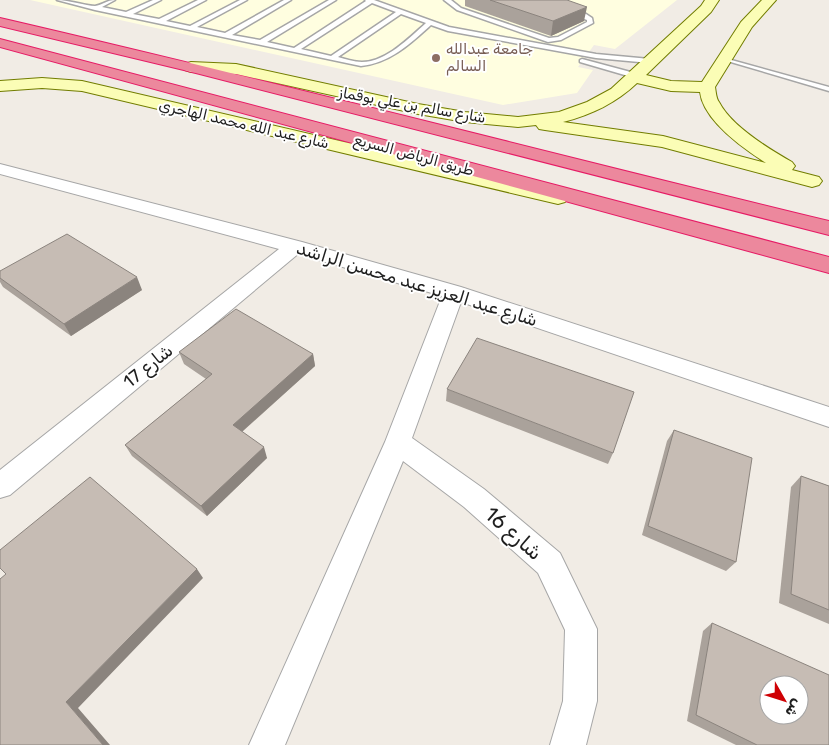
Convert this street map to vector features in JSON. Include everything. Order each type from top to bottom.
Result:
[{"type":"highway","name":"طريق الرياض السريع","points":[[0,22],[190,67],[829,228]]},
{"type":"highway","name":"طريق الرياض السريع","points":[[0,43],[178,89],[661,222],[829,265]]},
{"type":"highway","points":[[764,211],[829,217]]},
{"type":"main road","name":"شارع سالم بن علي بوقماز","points":[[190,67],[236,69],[418,109],[465,117],[518,122],[562,117],[593,106],[617,93],[706,9],[712,0]]},
{"type":"main road","points":[[768,0],[746,25],[708,87],[710,101],[722,118],[771,159],[821,184]]},
{"type":"main road","points":[[635,76],[651,83],[670,87],[708,87]]},
{"type":"main road","name":"شارع عبد الله محمد الهاجري","points":[[0,86],[42,82],[82,86],[661,222]]},
{"type":"main road","points":[[518,122],[663,142],[821,184]]},
{"type":"street","name":"شارع عبد العزيز عبد محسن الراشد","points":[[0,169],[295,246],[454,292],[829,417]]},
{"type":"street","name":"شارع 17","points":[[0,486],[295,246]]},
{"type":"street","points":[[267,745],[398,442],[454,292]]},
{"type":"street","name":"شارع 16","points":[[398,442],[474,498],[549,563],[581,629],[580,701],[568,745]]},
{"type":"lane","points":[[60,0],[361,64],[378,62],[429,24]]},
{"type":"lane","points":[[95,8],[112,0]]},
{"type":"lane","points":[[127,14],[158,0]]},
{"type":"lane","points":[[160,22],[203,0]]},
{"type":"lane","points":[[191,28],[244,0]]},
{"type":"lane","points":[[226,36],[288,0]]},
{"type":"lane","points":[[260,43],[333,0]]},
{"type":"lane","points":[[296,50],[370,0],[429,24],[448,29],[596,56],[650,62]]},
{"type":"lane","points":[[448,0],[459,9],[548,40],[559,39],[590,23],[590,19],[584,15],[538,0]]},
{"type":"lane","points":[[557,6],[564,3]]},
{"type":"lane","points":[[332,58],[400,12]]},
{"type":"lane","points":[[422,29],[569,58],[635,76]]},
{"type":"lane","points":[[726,59],[829,89]]},
{"type":"shaded area","name":"جامعة عبدالله السالم","points":[[30,0],[677,0],[615,49],[594,45],[578,67],[593,70],[577,93],[503,105]]},
{"type":"building","points":[[490,0],[567,0],[587,7],[553,21]]},
{"type":"building","points":[[67,234],[137,277],[64,324],[0,278],[0,271]]},
{"type":"building","points":[[236,309],[313,354],[233,425],[264,447],[201,506],[125,445],[212,374],[179,352]]},
{"type":"building","points":[[477,338],[634,392],[613,453],[447,389]]},
{"type":"building","points":[[674,430],[752,458],[736,562],[648,526]]},
{"type":"building","points":[[801,476],[829,486],[829,610],[791,594]]},
{"type":"building","points":[[90,477],[197,569],[66,702],[103,745],[0,745],[0,579],[6,574],[0,568],[0,550]]},
{"type":"building","points":[[712,623],[829,675],[829,745],[757,745],[696,715]]},
{"type":"place","name":"جامعة عبدالله السالم","points":[[436,58]]}]
